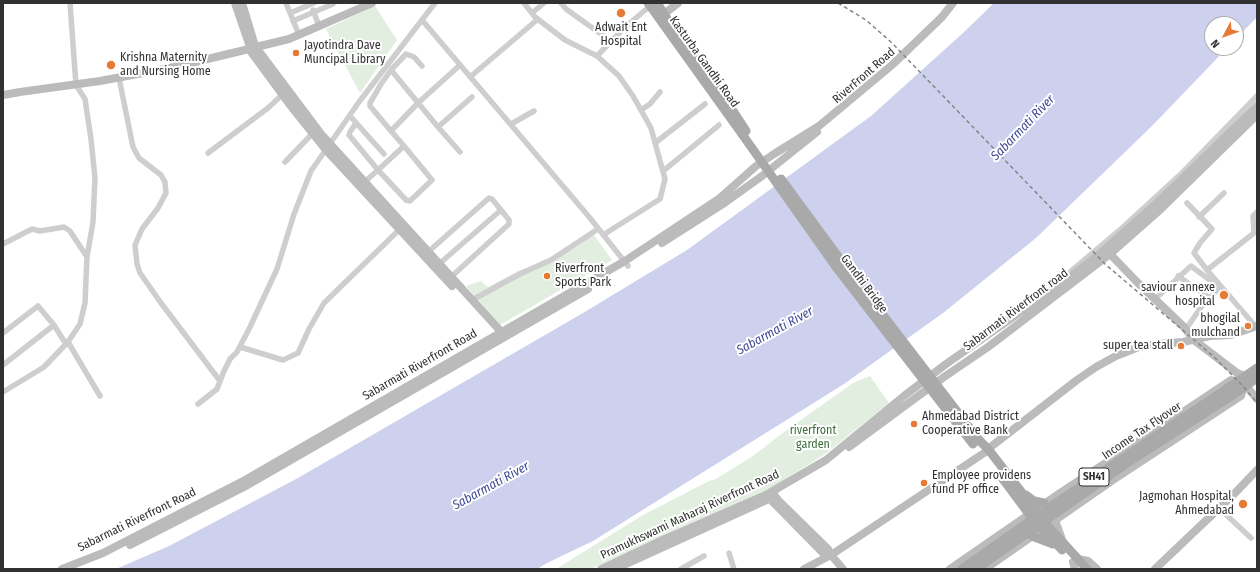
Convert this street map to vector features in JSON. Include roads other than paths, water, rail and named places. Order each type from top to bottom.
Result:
[{"type":"main road","points":[[235,3],[253,48],[283,94],[313,134],[365,182],[401,228],[428,252],[472,300],[501,336]]},
{"type":"main road","points":[[242,3],[253,48],[265,58],[328,147],[501,336]]},
{"type":"main road","points":[[3,95],[120,78],[170,68],[253,48],[289,39],[372,3]]},
{"type":"main road","points":[[664,14],[678,3]]},
{"type":"main road","name":"RiverFront Road","points":[[774,154],[819,126],[892,65],[942,17],[953,3]]},
{"type":"main road","name":"RiverFront Road","points":[[762,176],[894,68],[944,19],[957,3]]},
{"type":"main road","name":"Kasturba Gandhi Road","points":[[652,4],[664,14],[720,91],[744,133]]},
{"type":"main road","name":"Kasturba Gandhi Road","points":[[652,4],[744,133]]},
{"type":"main road","name":"Sabarmati Riverfront road","points":[[790,482],[826,460],[904,396],[940,369],[1069,278],[1124,233],[1257,106]]},
{"type":"main road","name":"Sabarmati Riverfront road","points":[[770,496],[824,467],[944,377],[988,347],[1110,254],[1133,235],[1169,201],[1257,115]]},
{"type":"main road","name":"Gandhi Bridge","points":[[744,133],[976,442],[986,451],[1018,493]]},
{"type":"main road","name":"Sabarmati Riverfront Road","points":[[626,264],[720,198],[756,166],[774,154]]},
{"type":"main road","name":"Sabarmati Riverfront Road","points":[[76,569],[106,557],[244,487],[626,264],[723,204],[762,176]]},
{"type":"main road","points":[[1110,254],[1186,330],[1194,340],[1237,373],[1243,383],[1257,399]]},
{"type":"main road","points":[[804,569],[830,555],[986,451],[1077,380],[1116,356],[1138,347],[1194,340],[1210,336],[1231,335],[1256,327]]},
{"type":"main road","name":"Sabarmati Riverfront Road","points":[[62,569],[103,553],[245,480],[501,336]]},
{"type":"main road","name":"SH41","points":[[1243,383],[1257,368]]},
{"type":"main road","points":[[950,569],[1019,521],[1035,515],[1044,503],[1231,380],[1243,383],[1257,378]]},
{"type":"main road","points":[[985,569],[1113,480],[1241,396],[1243,383]]},
{"type":"main road","name":"Income Tax Flyover","points":[[962,569],[1064,497],[1243,383]]},
{"type":"main road","name":"Income Tax Flyover","points":[[976,569],[1230,391]]},
{"type":"main road","points":[[1155,569],[1257,470]]},
{"type":"main road","name":"Pramukhswami Maharaj Riverfront Road","points":[[601,569],[658,542],[770,496],[790,482]]},
{"type":"main road","points":[[1018,493],[1044,503]]},
{"type":"main road","points":[[1018,493],[1035,515],[1048,525],[1080,569]]},
{"type":"main road","points":[[1018,493],[1020,508],[1019,521]]},
{"type":"main road","points":[[615,569],[770,496],[823,552],[830,555],[843,569]]},
{"type":"main road","points":[[1048,525],[1061,544]]},
{"type":"main road","points":[[1032,536],[1061,544]]},
{"type":"main road","points":[[1076,563],[1088,561],[1098,569]]},
{"type":"main road","points":[[1076,563],[1088,569]]},
{"type":"street","points":[[3,392],[44,367],[68,342],[80,324],[85,303],[86,257],[93,222],[95,178],[85,99],[76,85],[70,3]]},
{"type":"street","points":[[286,3],[299,35]]},
{"type":"street","points":[[290,12],[312,3],[319,26]]},
{"type":"street","points":[[198,404],[216,389],[230,359],[240,347],[277,268],[294,214],[311,171],[383,70],[435,3]]},
{"type":"street","points":[[524,3],[538,19],[565,40],[597,56],[619,76],[651,128],[665,179],[660,199],[603,235]]},
{"type":"street","points":[[532,13],[544,3]]},
{"type":"street","points":[[561,3],[566,9],[612,42]]},
{"type":"street","points":[[294,21],[333,4]]},
{"type":"street","points":[[597,56],[652,4]]},
{"type":"street","points":[[470,77],[538,19]]},
{"type":"street","points":[[422,20],[511,124],[626,264]]},
{"type":"street","points":[[356,123],[349,135],[378,170],[408,201],[431,182],[432,178],[370,106],[370,103],[391,70],[406,54],[414,57],[422,66]]},
{"type":"street","points":[[392,131],[418,103],[460,65]]},
{"type":"street","points":[[391,70],[460,152]]},
{"type":"street","points":[[120,78],[133,147],[139,158],[161,175],[165,182],[166,193],[158,208],[142,229],[135,245],[138,268],[161,303],[220,381]]},
{"type":"street","points":[[641,110],[650,104],[660,92]]},
{"type":"street","points":[[208,153],[268,108],[283,94]]},
{"type":"street","points":[[1069,278],[1071,271],[1122,228],[1183,172],[1257,96]]},
{"type":"street","points":[[438,127],[472,97]]},
{"type":"street","points":[[655,143],[705,104]]},
{"type":"street","points":[[511,124],[534,111]]},
{"type":"street","points":[[350,116],[384,154]]},
{"type":"street","points":[[663,171],[719,125]]},
{"type":"street","points":[[285,162],[313,134]]},
{"type":"street","points":[[365,182],[404,146]]},
{"type":"street","points":[[1199,217],[1224,193]]},
{"type":"street","points":[[428,252],[489,198],[492,199],[509,220],[509,224],[451,277]]},
{"type":"street","points":[[1187,203],[1212,229],[1194,253],[1256,327]]},
{"type":"street","points":[[439,264],[501,210]]},
{"type":"street","points":[[1207,270],[1254,232],[1253,216],[1257,212]]},
{"type":"street","points":[[3,244],[32,229],[40,231],[64,227],[70,231],[86,257]]},
{"type":"street","points":[[240,347],[283,360],[298,353],[309,329],[324,303],[401,228]]},
{"type":"street","points":[[472,300],[520,274],[551,260],[598,229]]},
{"type":"street","points":[[1154,299],[1190,266],[1219,287],[1212,297],[1208,297],[1186,330]]},
{"type":"street","points":[[1178,276],[1208,297]]},
{"type":"street","points":[[3,333],[38,306],[54,325],[64,341],[68,342],[100,396]]},
{"type":"street","points":[[3,365],[54,325]]},
{"type":"street","points":[[1219,508],[1251,538]]},
{"type":"street","points":[[729,553],[734,569]]},
{"type":"street","points":[[681,569],[704,556]]},
{"type":"water","name":"Sabarmati River","points":[[994,3],[1257,3],[1257,17],[1244,31],[1244,16],[1204,16],[1204,56],[1219,56],[1152,126],[1036,238],[943,313],[844,384],[593,541],[537,569],[116,569],[169,546],[298,478],[583,313],[687,250],[871,116]]},
{"type":"railway","points":[[838,3],[866,20],[892,43],[1105,264],[1213,356],[1242,385],[1257,403]]},
{"type":"place","name":"Adwait Ent Hospital","points":[[621,13]]},
{"type":"place","name":"Jayotindra Dave Muncipal Library","points":[[296,53]]},
{"type":"place","name":"Krishna Maternity and Nursing Home","points":[[111,65]]},
{"type":"place","name":"Riverfront Sports Park","points":[[547,276]]},
{"type":"place","name":"saviour annexe hospital","points":[[1224,295]]},
{"type":"place","name":"bhogilal mulchand","points":[[1248,326]]},
{"type":"place","name":"super tea stall","points":[[1181,346]]},
{"type":"place","name":"Ahmedabad District Cooperative Bank","points":[[914,424]]},
{"type":"place","name":"Employee providens fund PF office","points":[[924,483]]},
{"type":"place","name":"Jagmohan Hospital, Ahmedabad","points":[[1243,504]]},
{"type":"park label","name":"riverfront garden","points":[[813,438]]}]
